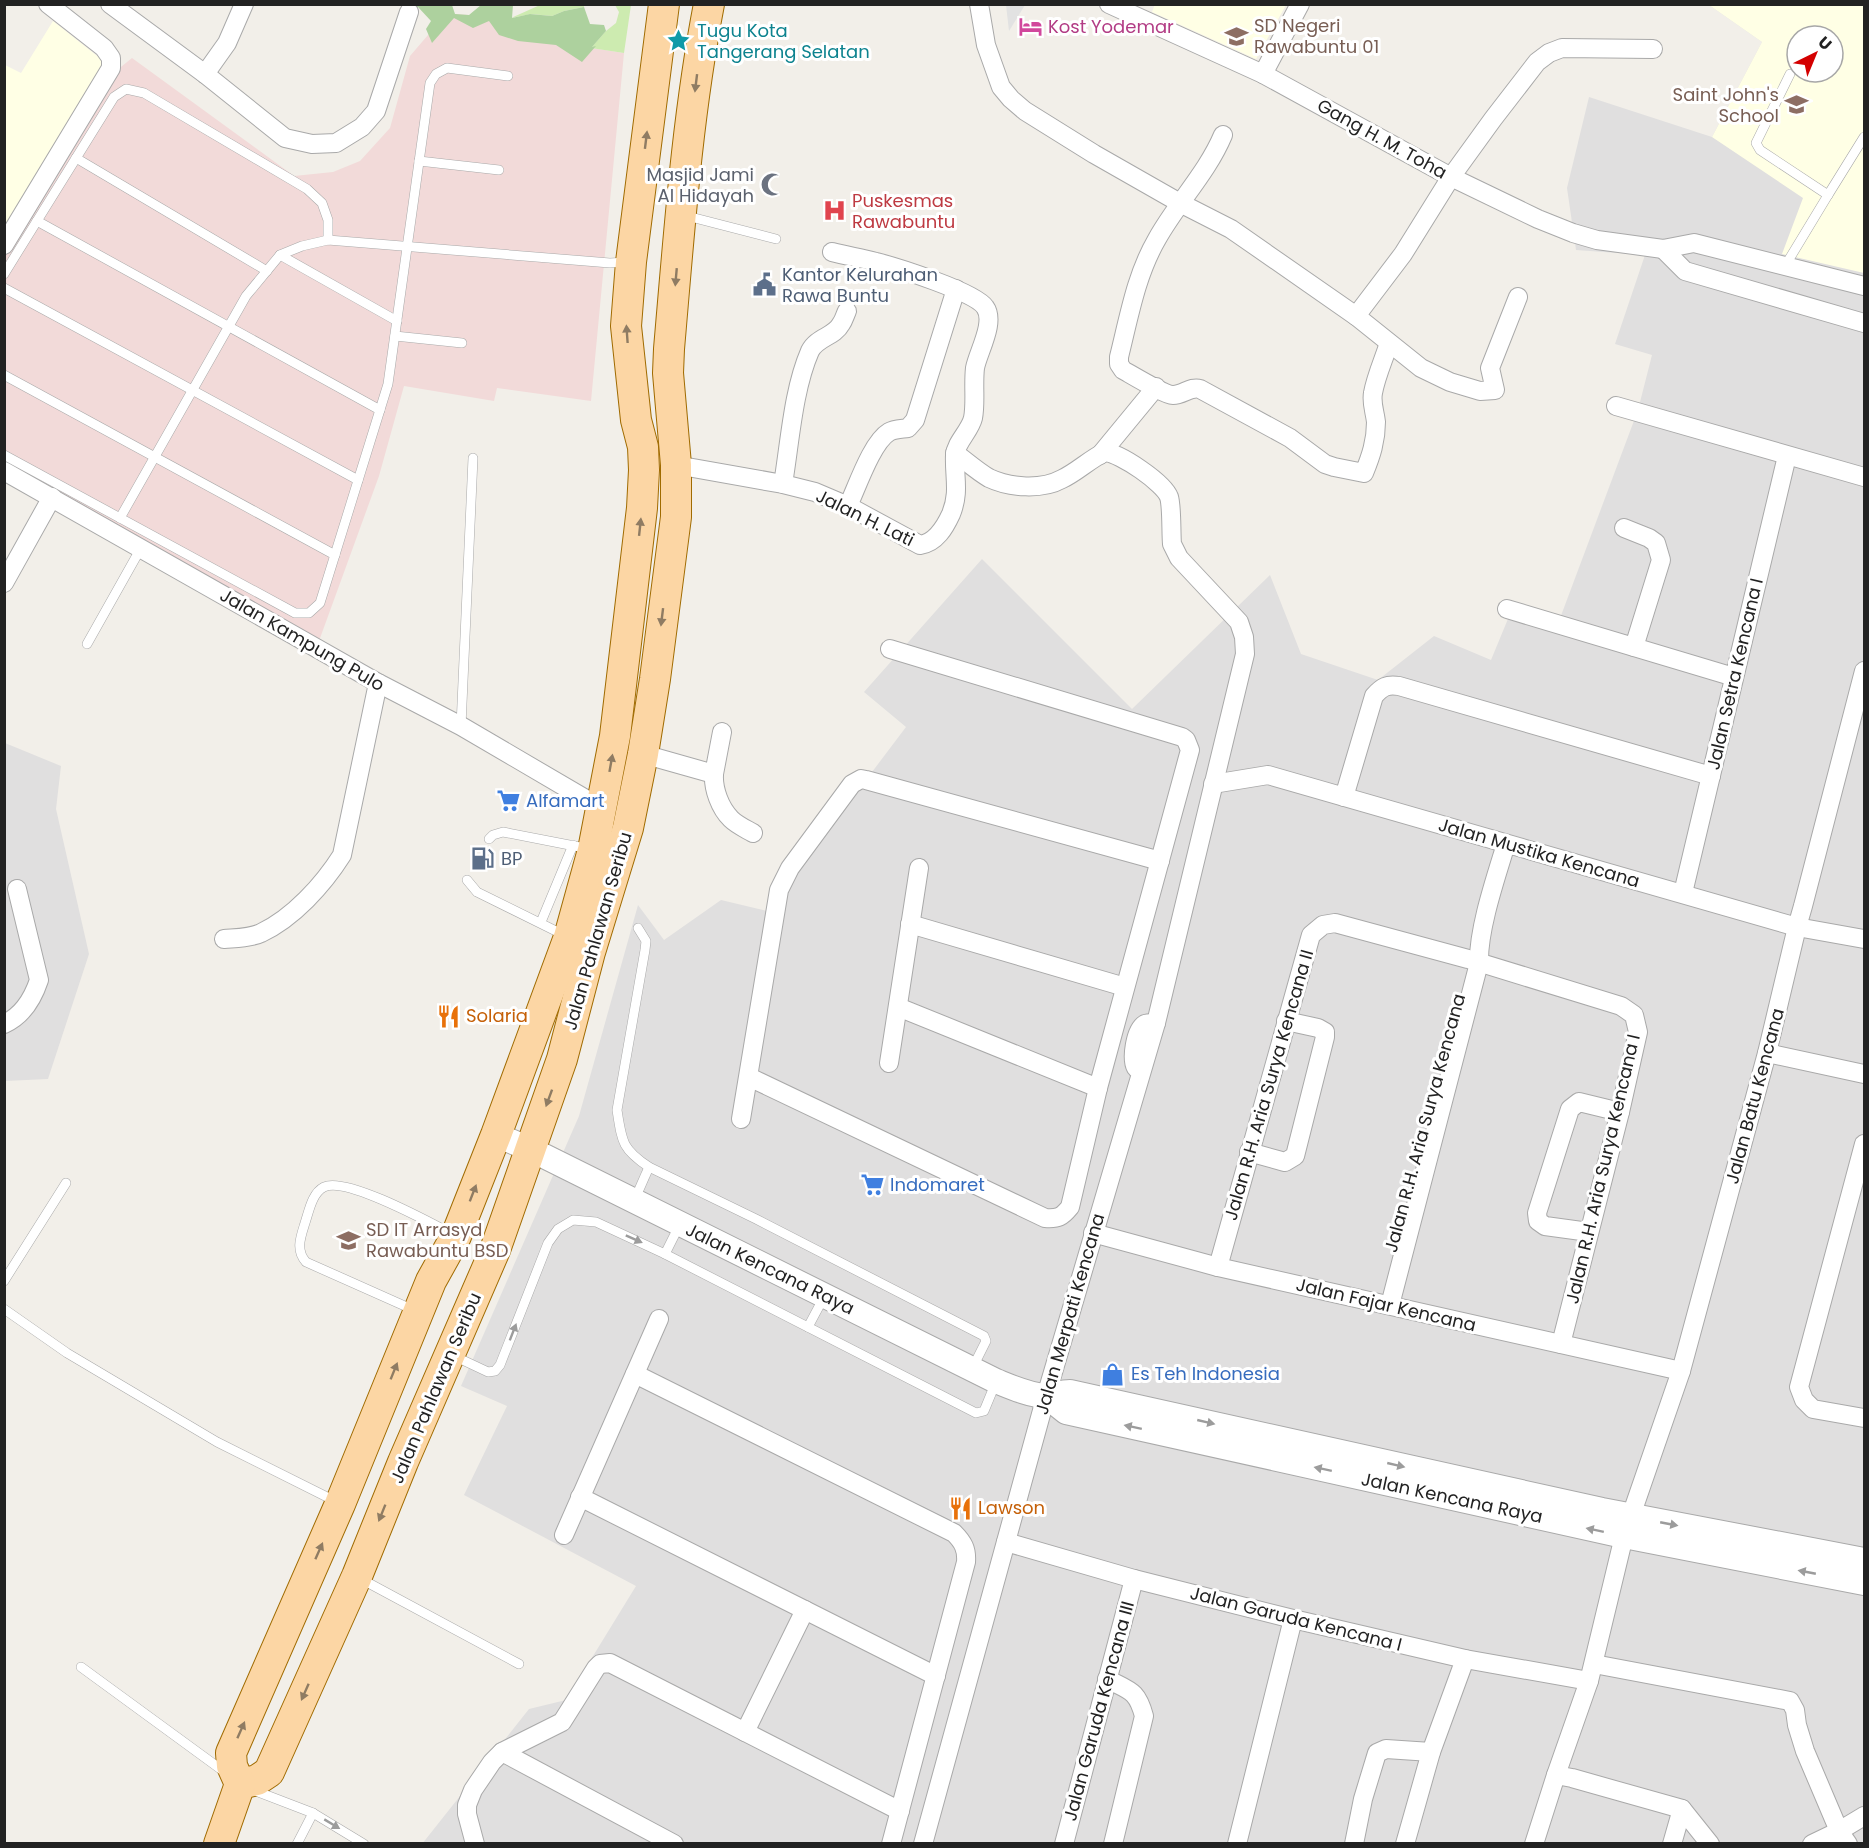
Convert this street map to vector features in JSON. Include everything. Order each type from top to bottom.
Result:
[{"type":"main road","name":"Jalan Pahlawan Seribu","points":[[664,4],[631,262],[627,326],[636,420],[643,447],[642,508],[614,745],[601,808],[583,847],[569,937],[496,1135],[456,1236],[431,1281],[339,1504],[231,1753],[232,1766],[240,1785],[257,1780],[269,1773],[357,1576],[495,1250],[562,1059],[590,952],[630,821],[655,679],[675,517],[676,465],[668,373],[681,214],[700,56],[709,4]]},
{"type":"main road","points":[[636,562],[649,573],[658,574],[668,569]]},
{"type":"main road","points":[[219,1844],[240,1785]]},
{"type":"street","points":[[4,245],[111,68],[111,58],[104,48],[48,4]]},
{"type":"street","points":[[110,4],[205,74],[285,138],[312,144],[336,143],[362,128],[376,111],[409,12]]},
{"type":"street","points":[[205,74],[227,43],[244,4]]},
{"type":"street","points":[[979,4],[993,67],[1001,87],[1025,111],[1094,154],[1231,229],[1356,316],[1421,368],[1450,382],[1480,391],[1495,390],[1490,368],[1518,297]]},
{"type":"street","name":"Gang H. M. Toha","points":[[1109,4],[1263,74],[1452,177],[1538,219],[1573,233],[1598,240],[1663,249],[1694,243],[1864,286]]},
{"type":"street","points":[[1263,74],[1300,4]]},
{"type":"street","points":[[1356,316],[1403,254],[1452,177],[1493,119],[1537,62],[1549,53],[1562,48],[1653,49]]},
{"type":"street","points":[[1223,135],[1215,155],[1156,241],[1136,289],[1119,357],[1119,364],[1123,370],[1174,395],[1200,388],[1290,438],[1325,464],[1364,473],[1375,437],[1373,394],[1389,343]]},
{"type":"street","points":[[1663,249],[1685,271],[1864,323]]},
{"type":"street","points":[[832,252],[878,262],[965,292],[985,307],[988,314],[985,338],[976,366],[973,419],[955,453],[990,478],[1029,486],[1059,481],[1100,455],[1156,387]]},
{"type":"street","points":[[848,506],[876,444],[893,430],[908,429],[915,420],[956,289]]},
{"type":"street","points":[[783,484],[796,403],[811,349],[817,341],[841,326],[846,311]]},
{"type":"street","points":[[1616,406],[1864,477]]},
{"type":"street","name":"Jalan Merpati Kencana","points":[[923,1844],[1046,1396],[1156,1023],[1245,654],[1244,637],[1239,622],[1174,551],[1170,499],[1160,484],[1119,455],[1111,452],[1100,455]]},
{"type":"street","name":"Jalan H. Lati","points":[[676,465],[815,492],[848,506],[912,541],[927,544],[945,525],[957,494],[955,453]]},
{"type":"street","name":"Jalan Setra Kencana I","points":[[1683,894],[1787,456]]},
{"type":"street","name":"Jalan Kampung Pulo","points":[[4,471],[378,683],[461,726],[601,808]]},
{"type":"street","points":[[4,583],[52,497]]},
{"type":"street","points":[[1624,528],[1649,537],[1656,543],[1660,560],[1634,647]]},
{"type":"street","points":[[1507,609],[1734,677]]},
{"type":"street","points":[[749,1077],[1045,1218],[1057,1219],[1064,1215],[1070,1207],[1098,1088],[1190,750],[1186,740],[1182,737],[890,649]]},
{"type":"street","name":"Jalan Batu Kencana","points":[[1534,1844],[1591,1672],[1628,1526],[1682,1371],[1767,1053],[1797,927],[1864,671]]},
{"type":"street","points":[[224,939],[259,934],[279,922],[304,902],[342,855],[378,683]]},
{"type":"street","points":[[1344,797],[1374,696],[1380,689],[1389,685],[1410,689],[1711,776]]},
{"type":"street","points":[[722,732],[714,785],[732,820],[753,833]]},
{"type":"street","points":[[643,754],[714,774]]},
{"type":"street","name":"Jalan Mustika Kencana","points":[[1213,784],[1268,775],[1797,927],[1864,939]]},
{"type":"street","points":[[741,1119],[779,890],[790,868],[856,780],[866,780],[1160,861]]},
{"type":"street","name":"Jalan R.H. Aria Surya Kencana","points":[[1384,1304],[1506,844]]},
{"type":"street","points":[[889,1063],[919,868]]},
{"type":"street","points":[[4,1024],[16,1018],[21,1012],[35,991],[39,980],[17,889]]},
{"type":"street","name":"Jalan R.H. Aria Surya Kencana II","points":[[1218,1267],[1311,935],[1323,925],[1335,923],[1475,956]]},
{"type":"street","points":[[910,924],[1125,987]]},
{"type":"street","name":"Jalan R.H. Aria Surya Kencana I","points":[[1475,956],[1622,1006],[1634,1015],[1638,1032],[1561,1344]]},
{"type":"street","points":[[898,1007],[1098,1088]]},
{"type":"street","points":[[1249,1152],[1285,1162],[1295,1156],[1325,1032],[1318,1028],[1286,1021]]},
{"type":"street","points":[[1140,1074],[1132,1057],[1136,1043],[1146,1023],[1156,1023]]},
{"type":"street","points":[[1113,1037],[1136,1043]]},
{"type":"street","points":[[1767,1053],[1864,1074]]},
{"type":"street","points":[[1589,1232],[1545,1226],[1538,1221],[1537,1213],[1570,1109],[1574,1104],[1579,1102],[1620,1112]]},
{"type":"street","name":"Jalan Kencana Raya","points":[[496,1135],[531,1149],[996,1382],[1017,1389],[1046,1396],[1070,1392],[1864,1583]]},
{"type":"street","points":[[1864,1144],[1799,1387],[1804,1400],[1813,1409],[1864,1418]]},
{"type":"street","name":"Jalan Fajar Kencana","points":[[1093,1233],[1218,1267],[1682,1371]]},
{"type":"street","points":[[564,1534],[659,1319]]},
{"type":"street","points":[[635,1374],[954,1533],[962,1540],[967,1550],[966,1562],[891,1844]]},
{"type":"street","points":[[580,1497],[936,1676]]},
{"type":"street","name":"Jalan Kencana Raya","points":[[1628,1526],[1864,1560]]},
{"type":"street","name":"Jalan Garuda Kencana I","points":[[1006,1542],[1134,1579],[1464,1659],[1591,1672],[1790,1701],[1795,1710],[1805,1751],[1843,1837]]},
{"type":"street","name":"Jalan Garuda Kencana III","points":[[1064,1844],[1134,1579]]},
{"type":"street","points":[[745,1732],[805,1610]]},
{"type":"street","points":[[1237,1844],[1293,1619]]},
{"type":"street","points":[[1406,1844],[1431,1752],[1464,1659]]},
{"type":"street","points":[[475,1844],[466,1814],[467,1805],[473,1790],[492,1762],[502,1752],[562,1722],[596,1668],[605,1663],[610,1663],[900,1811]]},
{"type":"street","points":[[1107,1679],[1133,1692],[1140,1702],[1144,1716],[1113,1844]]},
{"type":"street","points":[[920,1736],[950,1744]]},
{"type":"street","points":[[1354,1844],[1363,1799],[1377,1753],[1386,1749],[1431,1752]]},
{"type":"street","points":[[502,1752],[674,1844]]},
{"type":"street","points":[[1556,1776],[1683,1809],[1710,1844]]},
{"type":"street","points":[[1672,1844],[1683,1809]]},
{"type":"street","points":[[1812,1844],[1843,1837],[1864,1816]]},
{"type":"lane","points":[[4,455],[295,613],[309,613],[320,603],[388,384],[430,83],[436,74],[447,68],[507,76]]},
{"type":"lane","points":[[1785,84],[1756,143],[1760,150],[1828,195]]},
{"type":"lane","points":[[4,274],[114,97],[126,89],[144,93],[307,189],[322,203],[328,220],[328,240]]},
{"type":"lane","points":[[1785,266],[1864,137]]},
{"type":"lane","points":[[76,159],[267,271]]},
{"type":"lane","points":[[419,161],[499,170]]},
{"type":"lane","points":[[681,214],[776,239]]},
{"type":"lane","points":[[37,220],[380,410]]},
{"type":"lane","points":[[120,518],[246,296],[280,255],[302,246],[328,240],[610,263],[631,262]]},
{"type":"lane","points":[[280,255],[397,321]]},
{"type":"lane","points":[[4,288],[358,480]]},
{"type":"lane","points":[[395,336],[462,344]]},
{"type":"lane","points":[[4,375],[335,555]]},
{"type":"lane","points":[[461,726],[473,458]]},
{"type":"lane","points":[[87,644],[141,548]]},
{"type":"lane","points":[[489,840],[493,835],[503,832],[583,847],[541,922]]},
{"type":"lane","points":[[467,880],[477,891],[569,937]]},
{"type":"lane","points":[[638,928],[646,941],[618,1110],[625,1148],[649,1167],[766,1224],[984,1336],[986,1341],[972,1369]]},
{"type":"lane","points":[[634,1201],[649,1167]]},
{"type":"lane","points":[[4,1281],[66,1183]]},
{"type":"lane","points":[[418,1312],[306,1262],[299,1251],[300,1236],[314,1197],[319,1190],[335,1184],[359,1189],[456,1236]]},
{"type":"lane","points":[[450,1354],[488,1372],[495,1371],[500,1365],[548,1243],[558,1229],[573,1220],[596,1222],[665,1254],[976,1413],[984,1411],[996,1382]]},
{"type":"lane","points":[[665,1254],[680,1224]]},
{"type":"lane","points":[[808,1327],[825,1296]]},
{"type":"lane","points":[[4,1309],[67,1353],[218,1442],[339,1504]]},
{"type":"lane","points":[[357,1576],[519,1664]]},
{"type":"lane","points":[[81,1667],[240,1785],[313,1813],[364,1844]]},
{"type":"lane","points":[[297,1844],[313,1813]]},
{"type":"shaded area","name":"SD Negeri Rawabuntu 01","points":[[1155,4],[1286,5],[1256,59],[1152,12]]},
{"type":"shaded area","points":[[1006,5],[1025,5],[1009,31]]},
{"type":"shaded area","points":[[1709,5],[1864,5],[1864,1843],[422,1844],[529,1709],[566,1700],[636,1586],[464,1495],[507,1406],[461,1386],[579,1116],[638,905],[664,940],[721,900],[767,911],[906,727],[864,692],[982,559],[1132,709],[1270,575],[1301,654],[1378,680],[1434,636],[1491,660],[1510,614],[1556,629],[1638,410],[1652,355],[1615,344],[1645,255],[1576,250],[1567,188],[1589,97],[1712,137],[1762,42]]},
{"type":"shaded area","name":"Saint John's School","points":[[1709,5],[1864,5],[1864,273],[1782,254],[1803,198],[1712,137],[1762,42]]},
{"type":"shaded area","points":[[455,14],[511,18],[508,35],[624,53],[591,401],[497,388],[494,401],[404,386],[379,476],[319,641],[5,463],[5,254],[111,75],[132,58],[294,176],[333,172],[360,161],[390,128],[410,56],[434,28]]},
{"type":"shaded area","points":[[53,21],[106,63],[5,229],[5,65],[21,73]]},
{"type":"shaded area","points":[[5,743],[61,766],[56,809],[89,954],[48,1079],[5,1081]]},
{"type":"green space","points":[[399,5],[452,5],[455,14],[469,15],[481,5],[513,5],[512,18],[530,14],[552,16],[584,7],[590,24],[604,25],[606,31],[582,62],[556,45],[518,41],[499,35],[489,21],[473,28],[454,18],[432,43],[426,29],[431,21],[418,7],[407,9]]},
{"type":"green space","points":[[540,5],[584,5],[584,7],[552,16],[531,14],[511,18]]},
{"type":"green space","points":[[615,5],[631,5],[624,53],[591,48],[616,23],[619,12]]},
{"type":"place","name":"Kost Yodemar","points":[[1030,27]]},
{"type":"place","name":"SD Negeri Rawabuntu 01","points":[[1236,36]]},
{"type":"place","name":"Tugu Kota Tangerang Selatan","points":[[679,41]]},
{"type":"place","name":"Saint John's School","points":[[1797,105]]},
{"type":"place","name":"Masjid Jami Al Hidayah","points":[[772,185]]},
{"type":"place","name":"Puskesmas Rawabuntu","points":[[834,211]]},
{"type":"place","name":"Kantor Kelurahan Rawa Buntu","points":[[764,285]]},
{"type":"place","name":"Alfamart","points":[[508,801]]},
{"type":"place","name":"BP","points":[[483,859]]},
{"type":"place","name":"Solaria","points":[[448,1016]]},
{"type":"place","name":"Indomaret","points":[[872,1185]]},
{"type":"place","name":"SD IT Arrasyd Rawabuntu BSD","points":[[348,1240]]},
{"type":"place","name":"Es Teh Indonesia","points":[[1113,1374]]},
{"type":"place","name":"Lawson","points":[[960,1508]]}]
